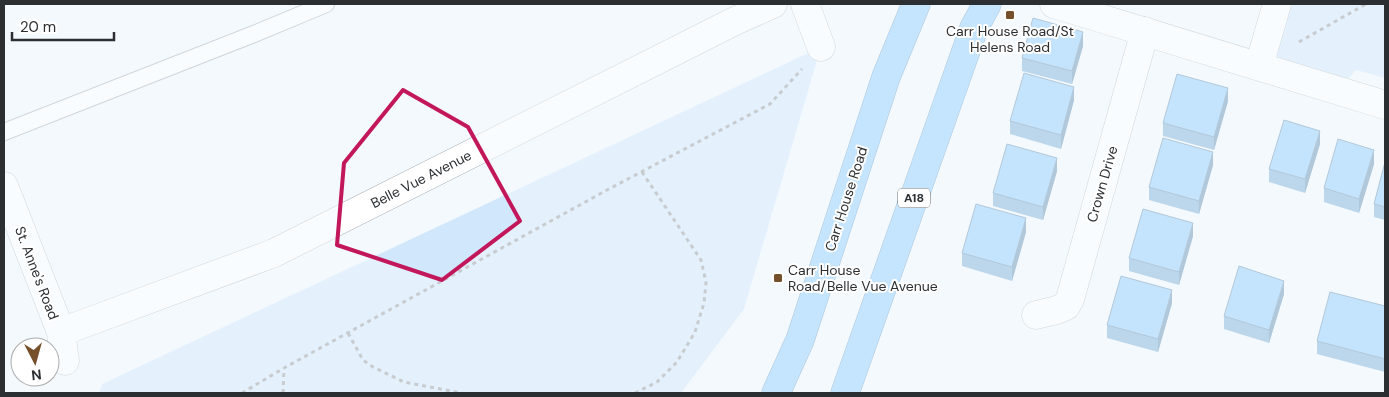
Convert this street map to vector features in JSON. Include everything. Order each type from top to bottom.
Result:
[{"type":"highway","name":"Carr House Road","points":[[776,393],[800,340],[886,76],[916,4]]},
{"type":"highway","name":"A18","points":[[845,393],[974,28],[987,4]]},
{"type":"street","name":"Belle Vue Avenue","points":[[60,332],[274,253],[772,4]]},
{"type":"street","points":[[805,4],[821,47]]},
{"type":"street","points":[[1054,4],[1385,105]]},
{"type":"street","points":[[1259,66],[1277,4]]},
{"type":"street","name":"Crown Drive","points":[[1036,315],[1066,306],[1070,298],[1145,31]]},
{"type":"street","name":"St. Anne's Road","points":[[4,186],[60,332],[65,361]]},
{"type":"lane","points":[[4,132],[326,4]]},
{"type":"path","points":[[1259,66],[1366,4]]},
{"type":"path","points":[[242,393],[284,368],[642,172],[770,104],[821,47]]},
{"type":"path","points":[[634,393],[657,382],[677,362],[695,332],[704,303],[706,282],[701,260],[642,172]]},
{"type":"path","points":[[348,333],[363,360],[372,367],[404,382],[462,393]]},
{"type":"path","points":[[283,393],[284,368]]},
{"type":"highlighted area","points":[[403,90],[468,127],[520,221],[442,280],[337,245],[344,163]]},
{"type":"shaded area","points":[[1297,4],[1385,4],[1385,78],[1356,70],[1344,84],[1285,66],[1274,52],[1285,8]]},
{"type":"shaded area","points":[[821,47],[744,309],[681,393],[99,393],[102,384]]},
{"type":"building","points":[[1033,18],[1083,32],[1072,71],[1022,58]]},
{"type":"building","points":[[1024,73],[1074,87],[1061,135],[1010,121]]},
{"type":"building","points":[[1177,74],[1228,88],[1214,137],[1163,123]]},
{"type":"building","points":[[1284,120],[1320,131],[1305,179],[1269,169]]},
{"type":"building","points":[[1163,138],[1213,152],[1199,201],[1149,187]]},
{"type":"building","points":[[1338,139],[1374,150],[1359,199],[1324,188]]},
{"type":"building","points":[[1007,144],[1057,158],[1043,207],[993,193]]},
{"type":"building","points":[[1385,162],[1385,207],[1374,204]]},
{"type":"building","points":[[976,204],[1026,218],[1012,267],[962,253]]},
{"type":"building","points":[[1143,209],[1193,223],[1179,272],[1129,258]]},
{"type":"building","points":[[1239,266],[1284,281],[1269,330],[1224,316]]},
{"type":"building","points":[[1121,276],[1172,290],[1158,339],[1107,325]]},
{"type":"building","points":[[1330,292],[1385,306],[1385,359],[1317,341]]},
{"type":"place","name":"Carr House Road/St Helens Road","points":[[1010,15]]},
{"type":"place","name":"Carr House Road/Belle Vue Avenue","points":[[778,278]]}]
